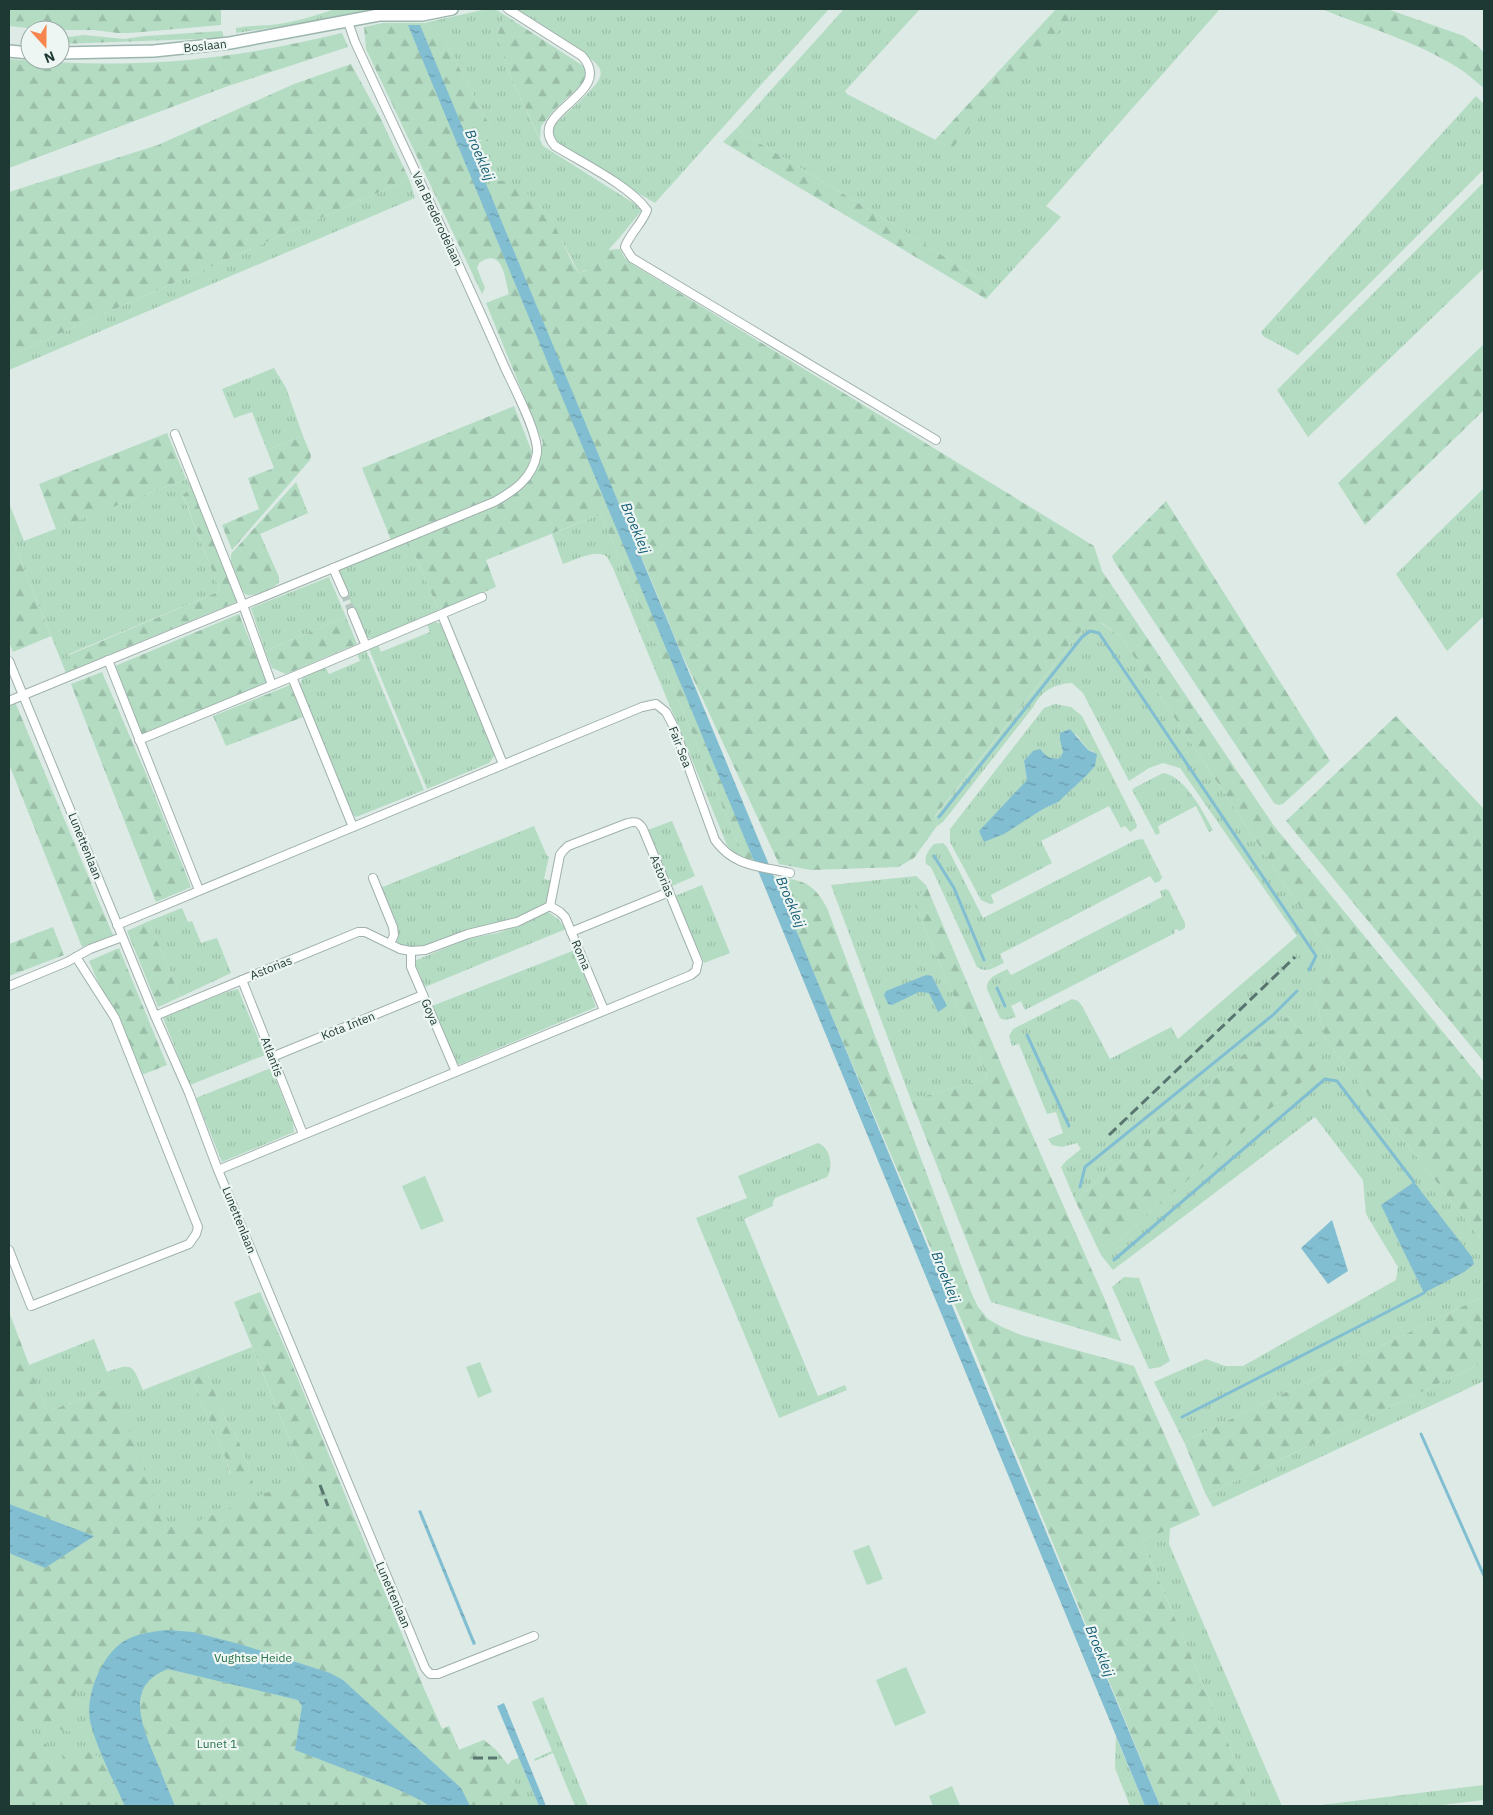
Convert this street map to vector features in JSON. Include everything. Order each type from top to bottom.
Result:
[{"type":"main road","name":"Boslaan","points":[[70,53],[154,51],[230,43],[379,15],[422,14],[452,9]]},
{"type":"street","points":[[508,9],[582,56],[588,63],[591,76],[586,87],[552,120],[548,129],[549,139],[555,146],[641,200],[647,210],[644,219],[628,238],[625,248],[632,258],[936,440]]},
{"type":"street","name":"Van Brederodelaan","points":[[9,701],[494,502],[521,484],[533,466],[537,452],[537,442],[527,417],[355,42],[348,22]]},
{"type":"street","points":[[175,434],[243,605],[272,684]]},
{"type":"street","points":[[333,568],[344,593]]},
{"type":"street","points":[[139,740],[482,597]]},
{"type":"street","points":[[352,612],[366,646]]},
{"type":"street","points":[[117,924],[503,764],[442,615]]},
{"type":"street","points":[[108,660],[199,890]]},
{"type":"street","name":"Lunettenlaan","points":[[9,661],[425,1668],[430,1674],[438,1674],[534,1636]]},
{"type":"street","points":[[292,677],[353,827]]},
{"type":"street","name":"Fair Sea","points":[[503,764],[642,707],[656,704],[666,712],[674,727],[715,840],[728,855],[736,860],[790,873]]},
{"type":"street","name":"Astorias","points":[[218,1170],[696,971],[698,962],[643,829],[636,821],[628,822],[568,846],[560,855],[550,906]]},
{"type":"street","points":[[373,878],[393,927],[394,935],[390,944]]},
{"type":"street","points":[[571,932],[669,892]]},
{"type":"street","points":[[411,952],[425,950],[468,934],[517,922],[550,906]]},
{"type":"street","name":"Roma","points":[[550,906],[565,917],[604,1010]]},
{"type":"street","name":"Astorias","points":[[155,1016],[358,932],[365,932],[411,952]]},
{"type":"street","points":[[9,986],[90,949],[122,937]]},
{"type":"street","name":"Goya","points":[[411,952],[411,967],[456,1072]]},
{"type":"street","points":[[9,1250],[31,1306],[189,1244],[196,1234],[198,1227],[115,1018],[76,957]]},
{"type":"street","name":"Atlantis","points":[[242,980],[303,1134]]},
{"type":"street","name":"Kota Inten","points":[[272,1056],[423,995]]},
{"type":"green space","points":[[9,9],[221,9],[221,25],[130,33],[70,30],[70,20],[20,20],[20,27],[9,26]]},
{"type":"green space","points":[[335,9],[383,9],[236,33],[236,28],[286,23]]},
{"type":"green space","points":[[487,9],[495,9],[506,16],[499,26],[498,33],[507,69],[543,146],[643,209],[605,254],[579,273],[550,218],[540,205],[483,192],[461,138],[482,141],[492,130],[444,39],[424,23]]},
{"type":"green space","points":[[514,9],[829,9],[655,203],[554,144],[550,130],[597,82],[601,74],[600,70],[598,65],[592,60]]},
{"type":"green space","points":[[844,9],[920,9],[845,91],[847,94],[951,148],[1078,9],[1220,9],[1046,206],[1061,217],[995,289],[888,221],[736,129]]},
{"type":"green space","points":[[1056,9],[1078,9],[951,149],[935,140]]},
{"type":"green space","points":[[1321,9],[1387,9],[1464,36],[1484,53],[1484,88],[1466,73],[1444,59],[1392,36]]},
{"type":"green space","points":[[506,16],[588,69],[585,81],[554,110],[541,126],[540,139],[507,69],[498,34],[499,26]]},
{"type":"green space","points":[[383,23],[424,23],[444,39],[492,130],[492,138],[488,141],[462,138],[483,192],[491,183],[499,181],[516,185],[532,197],[550,218],[579,273],[585,271],[608,250],[620,249],[624,257],[632,264],[1094,546],[1102,571],[1274,826],[1484,1082],[1484,1243],[1325,1039],[1315,997],[1335,960],[1121,637],[1102,623],[1081,631],[935,816],[937,826],[914,858],[898,867],[811,870],[779,864],[680,650],[640,553],[584,435],[759,862],[744,858],[601,514],[486,560],[496,587],[439,611],[409,541],[509,498],[524,487],[534,474],[543,443],[486,303],[509,294],[501,266],[498,261],[493,259],[487,259],[479,263],[477,268],[485,288],[482,294],[366,49],[364,27]]},
{"type":"green space","points":[[222,31],[224,38],[70,44],[70,37],[84,35],[124,39]]},
{"type":"green space","points":[[342,33],[348,47],[228,86],[9,168],[9,59],[20,60],[20,70],[70,70],[70,62],[169,62],[253,52]]},
{"type":"green space","points":[[351,64],[380,117],[409,179],[9,356],[9,192],[158,145],[294,84]]},
{"type":"green space","points":[[1476,96],[1484,104],[1484,169],[1298,355],[1263,336],[1261,332]]},
{"type":"green space","points":[[736,129],[888,221],[995,289],[986,299],[723,142]]},
{"type":"green space","points":[[409,179],[415,198],[9,370],[9,356]]},
{"type":"green space","points":[[1484,182],[1484,268],[1308,437],[1277,390]]},
{"type":"green space","points":[[1484,344],[1484,410],[1365,525],[1338,483]]},
{"type":"green space","points":[[274,368],[286,388],[303,436],[267,450],[252,412],[234,418],[222,389]]},
{"type":"green space","points":[[514,406],[532,452],[528,467],[518,482],[488,501],[391,540],[362,468]]},
{"type":"green space","points":[[167,433],[186,479],[56,529],[39,484]]},
{"type":"green space","points":[[303,436],[311,455],[310,460],[232,550],[222,525],[259,509],[248,478],[274,468],[267,450]]},
{"type":"green space","points":[[186,479],[192,487],[183,496],[220,591],[69,654],[74,669],[66,673],[9,531],[9,503],[24,541]]},
{"type":"green space","points":[[296,482],[308,513],[260,534],[279,577],[279,582],[266,590],[248,595],[243,592],[231,562],[231,554]]},
{"type":"green space","points":[[192,487],[239,601],[74,669],[69,655],[220,591],[183,495]]},
{"type":"green space","points":[[1484,488],[1484,616],[1447,651],[1396,574]]},
{"type":"green space","points":[[1166,501],[1330,761],[1283,804],[1278,805],[1274,803],[1112,556]]},
{"type":"green space","points":[[601,514],[744,858],[735,854],[727,845],[608,558],[603,555],[592,554],[563,564],[552,534]]},
{"type":"green space","points":[[9,531],[51,636],[13,652],[9,642]]},
{"type":"green space","points":[[409,541],[439,611],[373,638],[368,638],[364,635],[337,570]]},
{"type":"green space","points":[[329,577],[346,617],[265,651],[251,608]]},
{"type":"green space","points":[[239,614],[267,683],[142,735],[115,666]]},
{"type":"green space","points":[[346,617],[357,644],[286,674],[272,668],[265,651]]},
{"type":"green space","points":[[434,622],[444,627],[495,753],[489,763],[427,789],[369,649],[378,645],[381,652],[430,632],[427,624]]},
{"type":"green space","points":[[1101,623],[1121,637],[1335,960],[1315,997],[1325,1039],[1484,1243],[1484,1296],[1192,1438],[1185,1444],[1154,1382],[1206,1359],[1225,1366],[1243,1366],[1396,1280],[1398,1267],[1366,1214],[1363,1180],[1315,1117],[1113,1270],[1101,1255],[1325,1061],[1288,1016],[1075,1200],[1061,1167],[1081,1149],[1077,1143],[1062,1147],[1052,1145],[1048,1139],[1063,1133],[1056,1112],[1047,1114],[1019,1044],[1012,1046],[1009,1036],[1013,1029],[1072,999],[1078,1001],[1082,1006],[1110,1059],[1171,1027],[1178,1039],[1297,936],[1180,768],[1163,763],[1149,768],[1129,781],[1083,693],[1072,683],[1055,686],[1037,700],[943,822],[937,826],[935,817],[1081,631]]},
{"type":"green space","points":[[366,650],[424,790],[356,817],[352,814],[299,687],[303,677],[325,667],[329,674],[360,661],[357,654]]},
{"type":"green space","points":[[102,672],[147,776],[191,887],[156,902],[71,684]]},
{"type":"green space","points":[[290,685],[303,717],[226,746],[213,716]]},
{"type":"green space","points":[[15,702],[113,935],[82,947],[9,764],[9,705]]},
{"type":"green space","points":[[1055,704],[1071,707],[1082,716],[1137,825],[1130,832],[1125,826],[1121,828],[1109,806],[1041,841],[1052,863],[991,895],[994,903],[990,904],[981,900],[950,842],[950,829],[1044,708]],"holes":[[[1076,734],[1088,750],[1093,751],[1058,802],[1043,809],[1027,780],[1024,761],[1045,756],[1053,759],[1060,758],[1064,752],[1060,740]]]},
{"type":"green space","points":[[1396,716],[1484,809],[1484,1062],[1286,821]]},
{"type":"green space","points":[[1163,773],[1179,781],[1186,788],[1199,805],[1213,830],[1209,832],[1196,806],[1158,826],[1160,833],[1156,835],[1132,790]]},
{"type":"green space","points":[[672,821],[695,876],[670,887],[648,830]]},
{"type":"green space","points":[[534,826],[547,856],[549,856],[544,879],[552,881],[548,898],[543,906],[517,919],[466,931],[425,946],[408,947],[397,942],[398,932],[380,888]]},
{"type":"green space","points":[[1143,839],[1162,877],[1160,881],[1155,883],[1150,876],[1000,954],[1004,963],[987,970],[977,967],[931,867],[926,864],[927,853],[934,844],[943,843],[947,847],[983,918],[1136,840]]},
{"type":"green space","points":[[772,876],[805,883],[816,892],[827,908],[978,1307],[988,1319],[1021,1335],[1134,1366],[1200,1515],[1142,1541],[1255,1806],[1160,1806],[972,1345]]},
{"type":"green space","points":[[916,876],[926,885],[915,905],[988,1078],[911,1100],[831,885]]},
{"type":"green space","points":[[702,885],[730,953],[704,963],[675,896]]},
{"type":"green space","points":[[926,885],[1121,1341],[991,1302],[911,1100],[988,1078],[915,905]]},
{"type":"green space","points":[[1166,889],[1169,891],[1185,923],[1185,928],[1179,931],[1177,929],[1174,930],[1175,933],[1025,1010],[1021,1001],[1011,1006],[1016,1017],[1005,1020],[1000,1018],[987,989],[987,985],[994,976],[1007,969],[1011,975],[1162,897],[1160,891]]},
{"type":"green space","points":[[182,908],[188,922],[192,921],[201,943],[217,938],[231,973],[180,997],[149,921]]},
{"type":"green space","points":[[548,912],[558,919],[566,929],[425,987],[414,961],[470,938],[498,933]]},
{"type":"green space","points":[[149,921],[180,997],[158,1007],[127,931]]},
{"type":"green space","points":[[53,927],[64,955],[9,976],[9,944]]},
{"type":"green space","points":[[119,948],[167,1065],[139,1076],[89,961]]},
{"type":"green space","points":[[575,950],[596,1007],[461,1064],[457,1064],[432,1006]]},
{"type":"green space","points":[[238,989],[265,1055],[190,1085],[163,1018],[226,992]]},
{"type":"green space","points":[[1288,1016],[1326,1061],[1101,1255],[1075,1200]]},
{"type":"green space","points":[[271,1068],[293,1123],[294,1132],[222,1162],[196,1098]]},
{"type":"green space","points":[[818,1143],[822,1145],[830,1158],[830,1168],[827,1177],[775,1198],[773,1206],[744,1219],[818,1396],[845,1385],[847,1390],[779,1418],[696,1218],[747,1198],[738,1176]]},
{"type":"green space","points":[[425,1176],[444,1221],[421,1230],[402,1186]]},
{"type":"green space","points":[[1124,1277],[1139,1278],[1170,1361],[1160,1367],[1149,1369],[1112,1287]]},
{"type":"green space","points":[[260,1292],[289,1357],[442,1729],[449,1726],[459,1750],[484,1740],[496,1750],[508,1765],[525,1806],[470,1806],[461,1788],[445,1775],[269,1654],[196,1633],[181,1631],[150,1632],[128,1639],[95,1681],[93,1688],[78,1688],[70,1715],[72,1732],[9,1718],[9,1553],[45,1568],[93,1536],[9,1504],[9,1312],[47,1412],[113,1387],[166,1527],[191,1524],[305,1477],[234,1302]]},
{"type":"green space","points":[[1484,1296],[1484,1362],[1206,1495],[1185,1444],[1192,1438]]},
{"type":"green space","name":"Vughtse Heide","points":[[94,1339],[107,1372],[122,1367],[131,1368],[137,1375],[143,1390],[189,1372],[226,1459],[229,1473],[252,1483],[249,1467],[237,1437],[225,1418],[204,1366],[252,1347],[305,1477],[333,1466],[442,1729],[449,1726],[459,1750],[484,1740],[496,1750],[508,1765],[512,1760],[519,1758],[539,1806],[9,1806],[9,1472],[113,1387],[47,1412],[29,1365]]},
{"type":"green space","points":[[480,1362],[492,1392],[478,1398],[466,1367]]},
{"type":"green space","points":[[1484,1362],[1484,1381],[1213,1507],[1206,1495]]},
{"type":"green space","points":[[204,1366],[225,1418],[237,1437],[249,1467],[253,1483],[240,1488],[234,1482],[189,1372]]},
{"type":"green space","points":[[1170,1528],[1169,1544],[1282,1806],[1255,1806],[1142,1541]]},
{"type":"green space","points":[[869,1545],[883,1579],[867,1585],[853,1551]]},
{"type":"green space","points":[[906,1667],[926,1713],[895,1726],[876,1680]]},
{"type":"green space","name":"Lunet 1","points":[[168,1669],[298,1700],[302,1706],[397,1789],[429,1806],[175,1806],[145,1730],[140,1706],[141,1695],[146,1685],[155,1676]]},
{"type":"green space","points":[[543,1697],[588,1806],[575,1806],[553,1753],[535,1761],[534,1759],[552,1751],[532,1702]]},
{"type":"green space","points":[[9,1727],[33,1736],[46,1744],[61,1769],[66,1751],[88,1752],[104,1759],[125,1806],[9,1806]]},
{"type":"green space","points":[[1116,1737],[1145,1806],[1130,1806],[1115,1768]]},
{"type":"green space","points":[[1484,1785],[1484,1800],[1432,1806],[1313,1806]]},
{"type":"green space","points":[[952,1786],[960,1806],[933,1806],[929,1796]]},
{"type":"water","points":[[408,25],[420,25],[1160,1806],[1145,1806]]},
{"type":"water","points":[[1070,729],[1088,750],[1097,754],[1095,766],[1058,802],[1043,809],[1004,834],[984,842],[979,831],[1027,780],[1024,761],[1033,751],[1040,749],[1048,757],[1060,758],[1063,752],[1060,733]]},
{"type":"water","points":[[926,975],[932,976],[947,1006],[938,1012],[929,993],[919,992],[892,1005],[888,1004],[884,995],[886,991]]},
{"type":"water","points":[[1414,1182],[1472,1257],[1474,1264],[1464,1272],[1424,1293],[1381,1205]]},
{"type":"water","points":[[1332,1220],[1348,1271],[1328,1284],[1301,1248]]},
{"type":"water","points":[[9,1504],[94,1536],[45,1568],[9,1553]]},
{"type":"water","points":[[421,1510],[476,1644],[473,1645],[418,1511]]},
{"type":"water","points":[[165,1630],[193,1632],[243,1645],[330,1673],[343,1680],[461,1788],[470,1806],[429,1806],[397,1789],[295,1750],[302,1706],[298,1700],[168,1669],[155,1676],[146,1685],[141,1695],[140,1706],[145,1730],[175,1806],[125,1806],[93,1732],[89,1710],[90,1698],[93,1686],[104,1663],[119,1645],[137,1635]]},
{"type":"water","points":[[504,1703],[546,1806],[539,1806],[497,1706]]},
{"type":"waterway","points":[[939,817],[1082,637],[1090,631],[1099,633],[1316,956],[1309,970]]},
{"type":"waterway","points":[[934,856],[954,888],[984,960]]},
{"type":"waterway","points":[[997,988],[1005,1006]]},
{"type":"waterway","points":[[1080,1187],[1085,1167],[1273,1015],[1297,991]]},
{"type":"waterway","points":[[1027,1035],[1069,1126]]},
{"type":"waterway","points":[[1114,1260],[1325,1079],[1337,1081],[1414,1182]]},
{"type":"waterway","points":[[1182,1417],[1424,1293]]},
{"type":"waterway","points":[[1421,1434],[1484,1576]]},
{"type":"tunnel","points":[[344,593],[352,612]]},
{"type":"railway","points":[[1109,1135],[1295,957]]},
{"type":"railway","points":[[320,1485],[328,1506]]},
{"type":"railway","points":[[473,1758],[497,1758]]},
{"type":"water label","name":"Broekleij","points":[[480,155]]},
{"type":"water label","name":"Broekleij","points":[[636,528]]},
{"type":"water label","name":"Broekleij","points":[[791,902]]},
{"type":"water label","name":"Broekleij","points":[[946,1277]]},
{"type":"water label","name":"Broekleij","points":[[1100,1651]]}]
